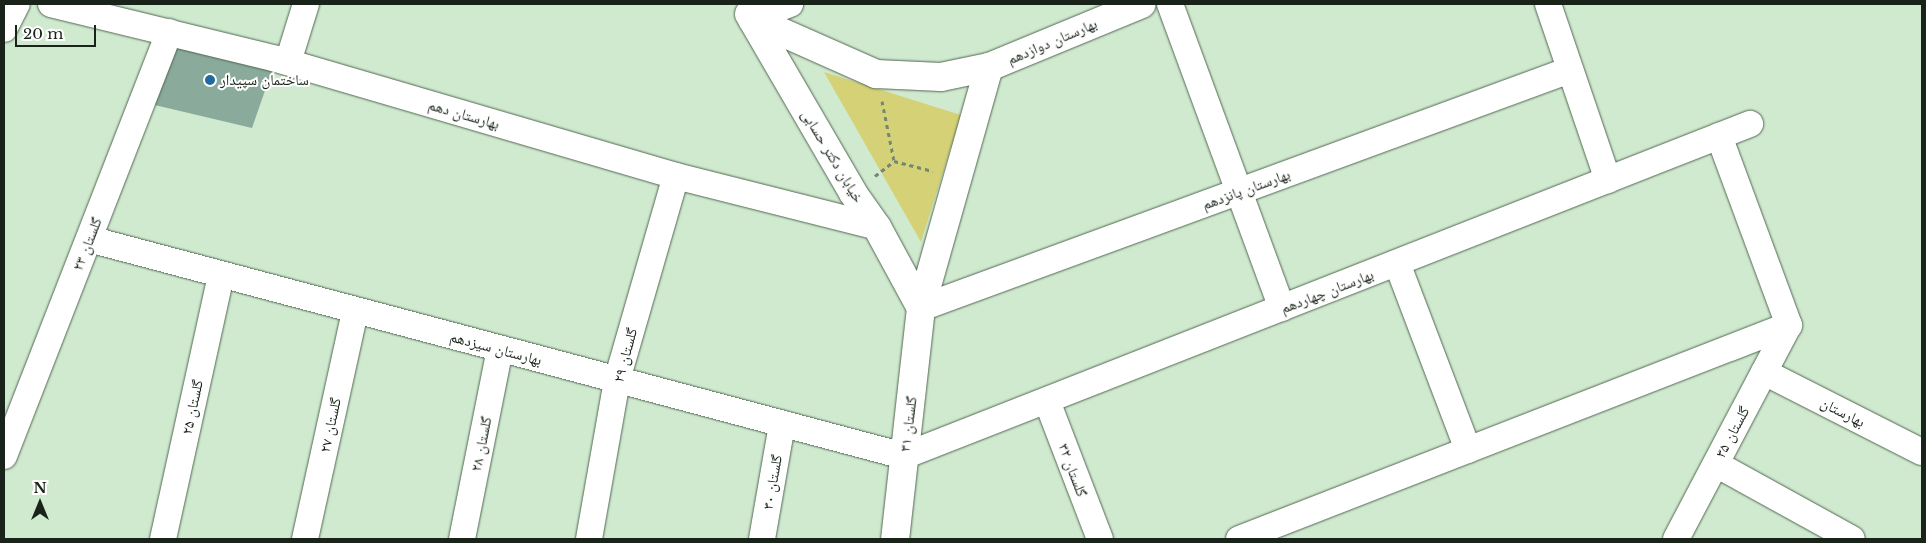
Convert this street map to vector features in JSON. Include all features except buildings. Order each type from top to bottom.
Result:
[{"type":"street","name":"بهارستان دهم","points":[[50,4],[288,62],[676,176],[877,227]]},
{"type":"street","points":[[288,62],[306,4]]},
{"type":"street","points":[[747,11],[790,4]]},
{"type":"street","name":"بهارستان دوازدهم","points":[[876,74],[941,77],[989,67],[1142,4]]},
{"type":"street","points":[[1170,4],[1241,191],[1282,308]]},
{"type":"street","points":[[1548,4],[1608,180]]},
{"type":"street","points":[[747,11],[876,74]]},
{"type":"street","name":"خیابان دکتر حسابی","points":[[747,11],[853,193],[877,227],[921,308]]},
{"type":"street","name":"گلستان ۲۳","points":[[4,456],[169,32]]},
{"type":"street","name":"گلستان ۳۱","points":[[895,539],[921,308],[960,177],[989,67]]},
{"type":"street","name":"بهارستان پانزدهم","points":[[921,308],[1570,70]]},
{"type":"street","name":"بهارستان چهاردهم","points":[[904,456],[1750,124]]},
{"type":"street","points":[[1252,537],[1468,450],[1789,326],[1719,136]]},
{"type":"street","name":"گلستان ۲۹","points":[[589,539],[617,380],[676,176]]},
{"type":"street","name":"بهارستان سیزدهم","points":[[89,239],[904,456]]},
{"type":"street","points":[[1397,263],[1468,450]]},
{"type":"street","name":"گلستان ۲۵","points":[[163,539],[221,275]]},
{"type":"street","name":"گلستان ۲۷","points":[[305,539],[355,310]]},
{"type":"street","name":"گلستان ۳۵","points":[[1676,539],[1789,326]]},
{"type":"street","name":"گلستان ۲۸","points":[[462,539],[500,349]]},
{"type":"street","name":"بهارستان","points":[[1764,372],[1922,452]]},
{"type":"street","name":"گلستان ۳۲","points":[[1047,401],[1100,539]]},
{"type":"street","name":"گلستان ۳۰","points":[[762,539],[782,424]]},
{"type":"street","points":[[1716,464],[1852,539]]},
{"type":"path","points":[[876,74],[894,162],[960,177]]},
{"type":"shaded area","points":[[824,72],[961,115],[921,242]]},
{"type":"place","name":"ساختمان سپیدار","points":[[210,80]]}]
